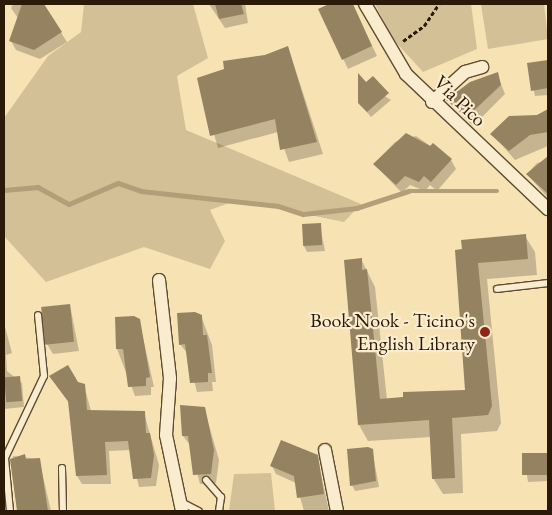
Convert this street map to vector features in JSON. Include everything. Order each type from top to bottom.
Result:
[{"type":"street","name":"Via Pico","points":[[365,4],[406,74],[432,102],[548,209]]},
{"type":"street","points":[[432,102],[465,72],[482,67]]},
{"type":"street","points":[[158,280],[170,378],[166,435],[181,507]]},
{"type":"street","points":[[324,450],[337,511]]},
{"type":"lane","points":[[497,289],[548,284]]},
{"type":"lane","points":[[10,511],[5,458],[44,376],[38,315]]},
{"type":"lane","points":[[62,468],[63,511]]},
{"type":"lane","points":[[206,480],[221,496],[219,511]]},
{"type":"lane","points":[[181,507],[199,511]]},
{"type":"path","points":[[387,44],[408,40],[439,4]]},
{"type":"shaded area","points":[[84,4],[193,4],[208,58],[177,76],[186,130],[361,204],[344,222],[237,200],[210,210],[225,241],[210,269],[144,247],[46,282],[4,236],[4,118],[48,56],[81,32]]},
{"type":"shaded area","points":[[375,4],[471,4],[477,49],[423,72],[392,38]]},
{"type":"shaded area","points":[[481,4],[544,4],[548,39],[488,49]]},
{"type":"shaded area","points":[[271,473],[275,511],[229,511],[234,474]]},
{"type":"building","points":[[22,4],[44,4],[62,32],[34,50],[9,41]]},
{"type":"building","points":[[215,4],[241,4],[244,14],[219,19]]},
{"type":"building","points":[[329,4],[353,4],[372,46],[342,60],[318,9]]},
{"type":"building","points":[[288,46],[317,142],[280,150],[275,119],[210,136],[197,78],[224,69],[223,61],[265,55]]},
{"type":"building","points":[[548,60],[548,88],[531,91],[527,63]]},
{"type":"building","points":[[498,72],[501,85],[467,117],[446,100],[470,82]]},
{"type":"building","points":[[358,73],[366,82],[373,76],[389,93],[367,112],[358,103]]},
{"type":"building","points":[[548,109],[548,132],[530,135],[509,151],[490,134],[509,116],[537,115]]},
{"type":"building","points":[[406,133],[430,146],[433,143],[452,159],[431,182],[424,176],[419,182],[405,176],[396,185],[373,164]]},
{"type":"building","points":[[548,156],[548,194],[526,174]]},
{"type":"building","points":[[321,223],[322,245],[303,246],[302,224]]},
{"type":"building","points":[[526,234],[528,259],[478,263],[492,406],[488,415],[452,418],[455,478],[432,479],[429,420],[358,425],[344,260],[362,258],[362,270],[367,269],[380,399],[403,397],[403,392],[465,390],[455,250],[462,249],[461,240]]},
{"type":"building","points":[[70,304],[74,342],[45,345],[41,307]]},
{"type":"building","points":[[195,312],[202,315],[203,335],[207,335],[212,373],[208,373],[208,382],[190,383],[185,344],[179,345],[177,313]]},
{"type":"building","points":[[134,316],[140,319],[150,377],[146,378],[146,386],[128,387],[123,349],[116,349],[115,317]]},
{"type":"building","points":[[68,365],[78,382],[85,384],[87,410],[145,411],[146,433],[150,433],[154,455],[151,478],[133,479],[128,441],[105,442],[107,475],[76,476],[68,401],[49,376]]},
{"type":"building","points":[[20,376],[22,401],[6,402],[4,377]]},
{"type":"building","points":[[180,405],[205,407],[214,450],[211,474],[193,475],[188,436],[182,436]]},
{"type":"building","points":[[281,440],[318,455],[324,494],[297,498],[294,476],[270,466]]},
{"type":"building","points":[[368,447],[373,449],[376,481],[350,486],[347,449]]},
{"type":"building","points":[[522,453],[548,453],[548,475],[522,475]]},
{"type":"building","points":[[25,454],[26,459],[40,458],[48,511],[17,511],[10,459]]},
{"type":"waterway","points":[[4,190],[38,187],[69,204],[118,183],[141,191],[278,206],[303,214],[357,208],[409,191],[497,191]]},
{"type":"place","name":"Book Nook - Ticino's English Library","points":[[485,332]]}]
